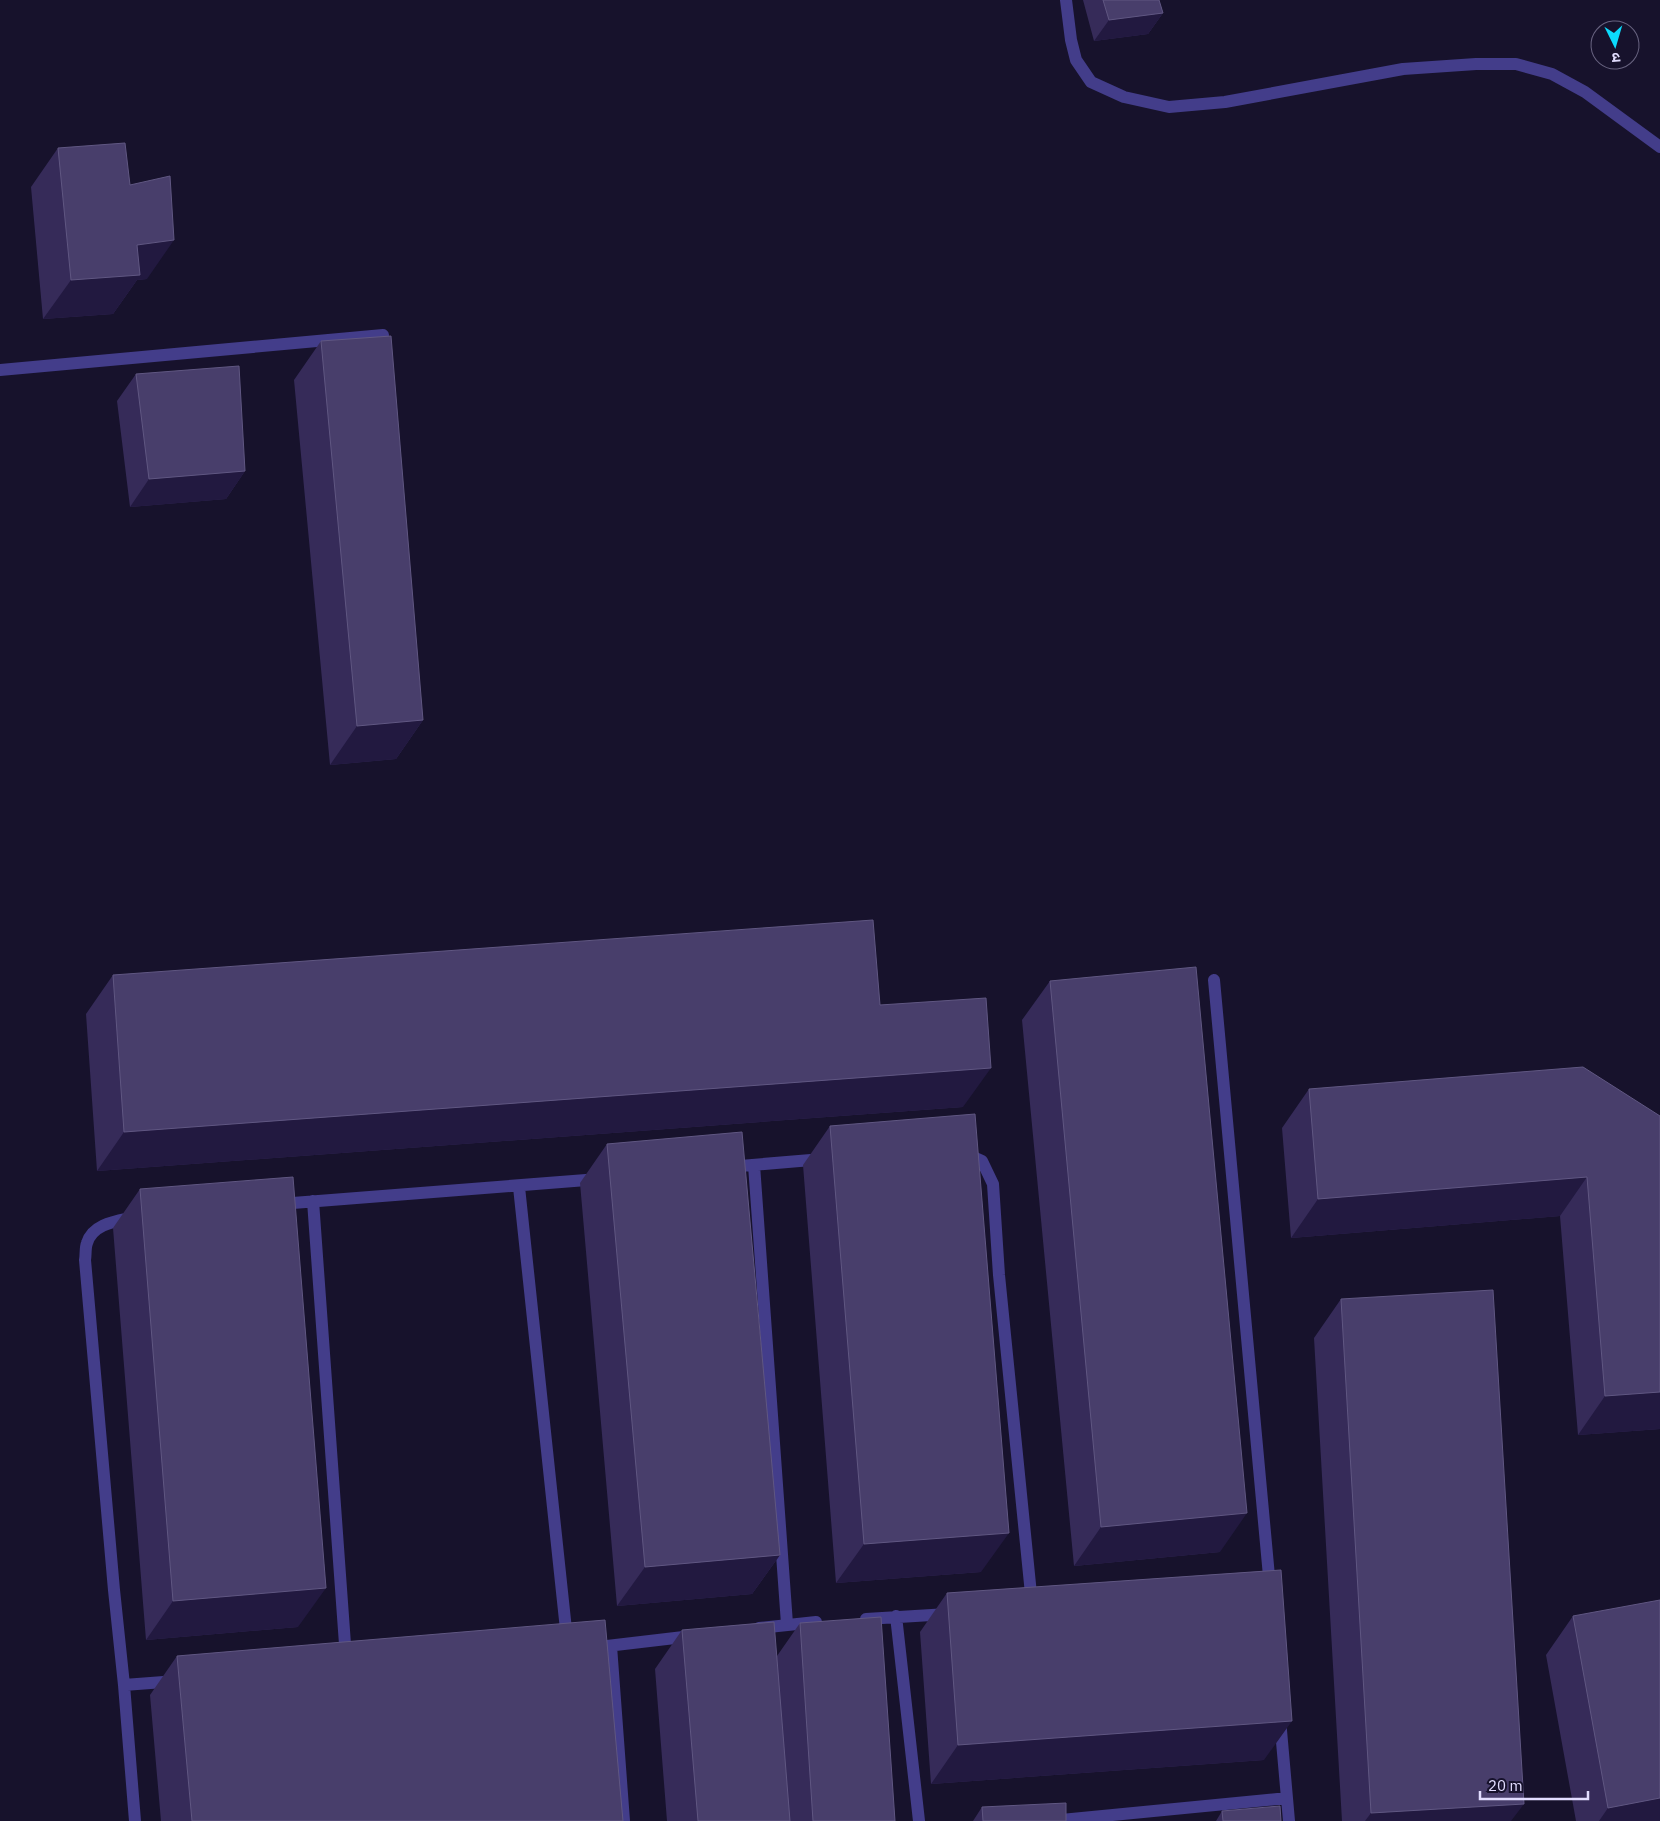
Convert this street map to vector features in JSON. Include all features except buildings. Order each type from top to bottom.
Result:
[{"type":"street","points":[[1066,0],[1071,40],[1076,60],[1091,82],[1124,97],[1169,107],[1224,102],[1403,69],[1476,64],[1516,64],[1552,74],[1577,88],[1660,147]]},
{"type":"street","points":[[0,370],[383,336]]},
{"type":"street","points":[[1214,980],[1267,1593]]},
{"type":"street","points":[[956,1150],[982,1161],[993,1184],[999,1275],[1032,1609]]},
{"type":"street","points":[[715,1169],[838,1158]]},
{"type":"street","points":[[754,1165],[787,1624]]},
{"type":"street","points":[[264,1205],[607,1179]]},
{"type":"street","points":[[519,1187],[564,1650],[709,1634]]},
{"type":"street","points":[[313,1201],[346,1669]]},
{"type":"street","points":[[135,1821],[85,1260],[87,1242],[95,1230],[109,1223],[146,1215]]},
{"type":"street","points":[[851,1620],[964,1613]]},
{"type":"street","points":[[896,1616],[919,1821]]},
{"type":"street","points":[[748,1629],[832,1621]]},
{"type":"street","points":[[612,1646],[624,1821]]},
{"type":"street","points":[[124,1685],[192,1680]]},
{"type":"street","points":[[1280,1709],[1288,1821]]},
{"type":"street","points":[[1051,1821],[1287,1798]]}]
